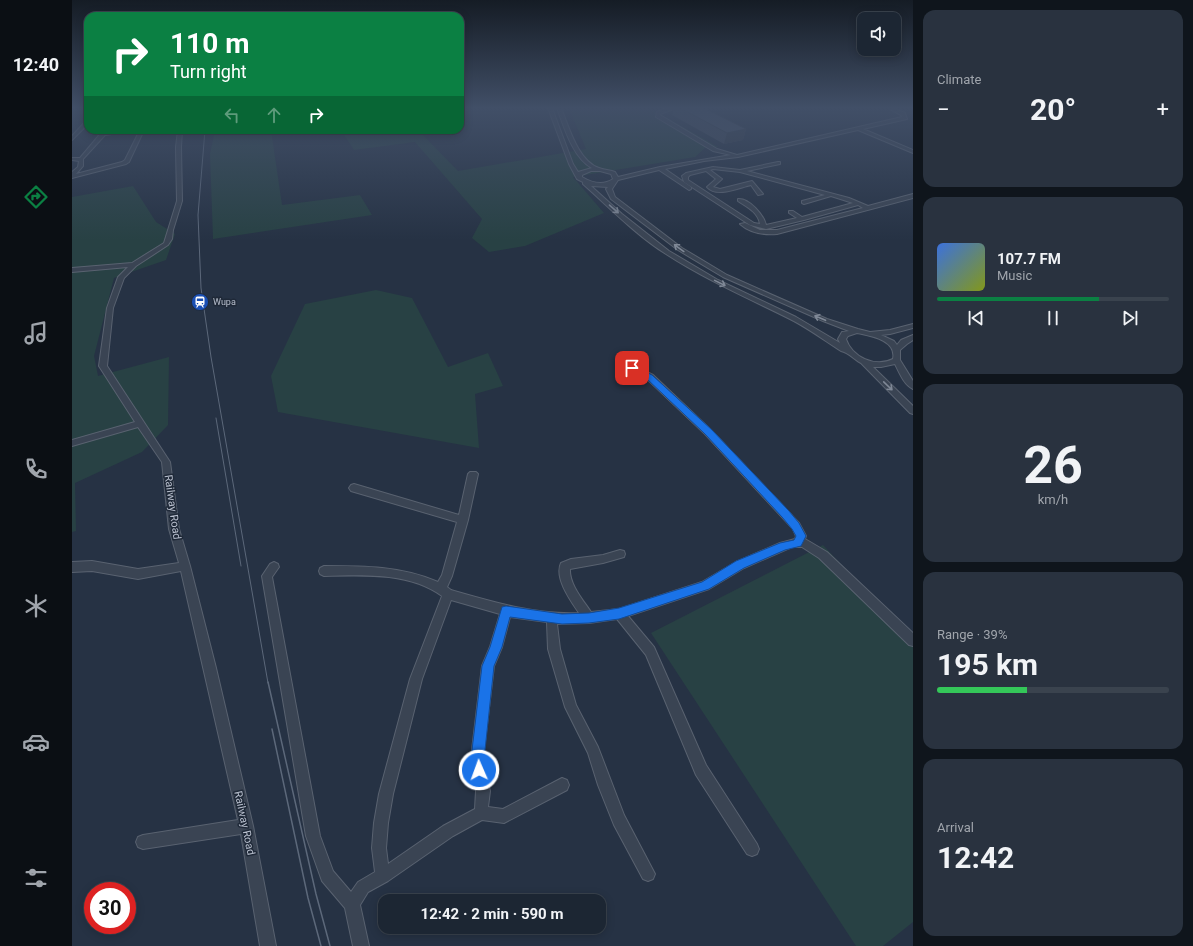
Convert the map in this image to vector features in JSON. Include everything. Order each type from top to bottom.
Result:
[{"type":"street","points":[[72,159],[81,158],[86,152]]},
{"type":"street","points":[[72,175],[124,163],[127,161],[131,152]]},
{"type":"street","name":"Railway Road","points":[[178,152],[180,162],[180,197],[177,213],[170,230],[169,239],[166,244],[134,265],[122,278],[110,308],[103,366],[166,462],[174,529],[185,566],[246,826],[268,946]]},
{"type":"street","points":[[567,152],[579,178],[620,214],[682,262],[716,281],[794,318],[844,349],[852,356],[873,364],[886,364],[896,360]]},
{"type":"street","points":[[577,152],[579,156],[588,164],[598,169],[608,171],[651,170]]},
{"type":"street","points":[[694,162],[710,152]]},
{"type":"street","points":[[713,159],[716,152]]},
{"type":"street","points":[[723,152],[738,156]]},
{"type":"street","points":[[585,183],[602,186],[614,181],[660,168],[756,152]]},
{"type":"street","points":[[72,175],[80,168],[82,162],[81,158]]},
{"type":"street","points":[[740,171],[778,163]]},
{"type":"street","points":[[671,175],[673,170],[679,165]]},
{"type":"street","points":[[660,168],[747,227],[762,233],[777,232],[913,196]]},
{"type":"street","points":[[859,203],[777,226],[763,226],[752,224],[686,181],[684,178],[688,174],[716,168],[740,171],[831,194],[859,203],[868,208]]},
{"type":"street","points":[[579,178],[579,174],[583,171],[598,169]]},
{"type":"street","points":[[707,170],[719,179],[710,187],[714,190],[720,191],[752,183]]},
{"type":"street","points":[[608,171],[613,173],[614,181],[609,189],[613,198],[694,259],[742,284],[825,320],[857,331],[870,333],[890,332],[913,326]]},
{"type":"street","points":[[645,172],[671,175]]},
{"type":"street","points":[[748,173],[745,176],[760,194]]},
{"type":"street","points":[[804,202],[831,194]]},
{"type":"street","points":[[740,200],[758,214],[763,221],[763,226]]},
{"type":"street","points":[[791,212],[802,219]]},
{"type":"street","points":[[72,270],[134,265]]},
{"type":"street","points":[[844,349],[842,339],[846,334],[857,331]]},
{"type":"street","points":[[870,333],[886,340],[897,350],[898,355],[896,360],[913,386]]},
{"type":"street","points":[[897,350],[904,342],[913,337]]},
{"type":"street","points":[[620,359],[632,368],[650,377],[708,432],[796,526],[801,536],[798,543]]},
{"type":"street","points":[[863,361],[913,411]]},
{"type":"street","points":[[72,443],[141,423]]},
{"type":"street","points":[[383,876],[379,848],[381,823],[386,794],[416,679],[444,590],[473,474]]},
{"type":"street","points":[[354,488],[462,520]]},
{"type":"street","points":[[324,571],[386,573],[422,580],[444,590],[506,611],[552,618],[589,618],[619,614],[705,586],[740,564],[784,546],[798,543],[808,546],[823,555],[913,641]]},
{"type":"street","points":[[589,618],[570,587],[563,570],[565,566],[571,563],[603,559],[620,554]]},
{"type":"street","points":[[72,567],[92,566],[138,574],[185,566]]},
{"type":"street","points":[[274,567],[267,576],[313,836],[326,876],[352,904],[361,946]]},
{"type":"street","points":[[481,813],[483,791],[479,770],[478,750],[488,666],[496,647],[506,611]]},
{"type":"street","points":[[619,614],[650,651],[701,770],[752,849]]},
{"type":"street","points":[[552,618],[554,649],[572,707],[594,751],[604,785],[648,874]]},
{"type":"street","points":[[352,904],[363,887],[383,876],[448,831],[481,813],[504,816],[562,785]]},
{"type":"street","points":[[143,842],[246,826]]},
{"type":"green space","points":[[210,152],[274,152],[282,205],[360,195],[372,215],[213,239]]},
{"type":"green space","points":[[424,152],[440,152],[458,171],[568,152],[700,152],[695,157],[573,177],[604,213],[525,246],[489,252],[472,238],[482,219]]},
{"type":"green space","points":[[133,186],[156,222],[175,234],[166,260],[114,278],[94,356],[98,376],[169,357],[168,425],[142,452],[75,483],[76,531],[72,532],[72,197]]},
{"type":"green space","points":[[376,290],[412,298],[448,367],[488,353],[503,386],[475,394],[479,448],[278,412],[271,376],[305,304]]},
{"type":"green space","points":[[823,545],[913,642],[913,922],[883,946],[856,946],[651,633]]},
{"type":"tram line","points":[[203,152],[198,215],[201,288],[211,357],[268,683]]},
{"type":"tram line","points":[[216,418],[241,566]]},
{"type":"tram line","points":[[268,682],[316,894],[330,946]]},
{"type":"tram line","points":[[272,729],[308,898],[321,946]]},
{"type":"place","name":"Wupa","points":[[200,302]]},
{"type":"route","points":[[479,770],[478,750],[488,666],[496,647],[506,611],[562,619],[589,618],[619,614],[676,594],[705,586],[720,578],[740,564],[792,543],[798,543],[801,536],[796,526],[708,432],[650,377],[632,368]]}]
